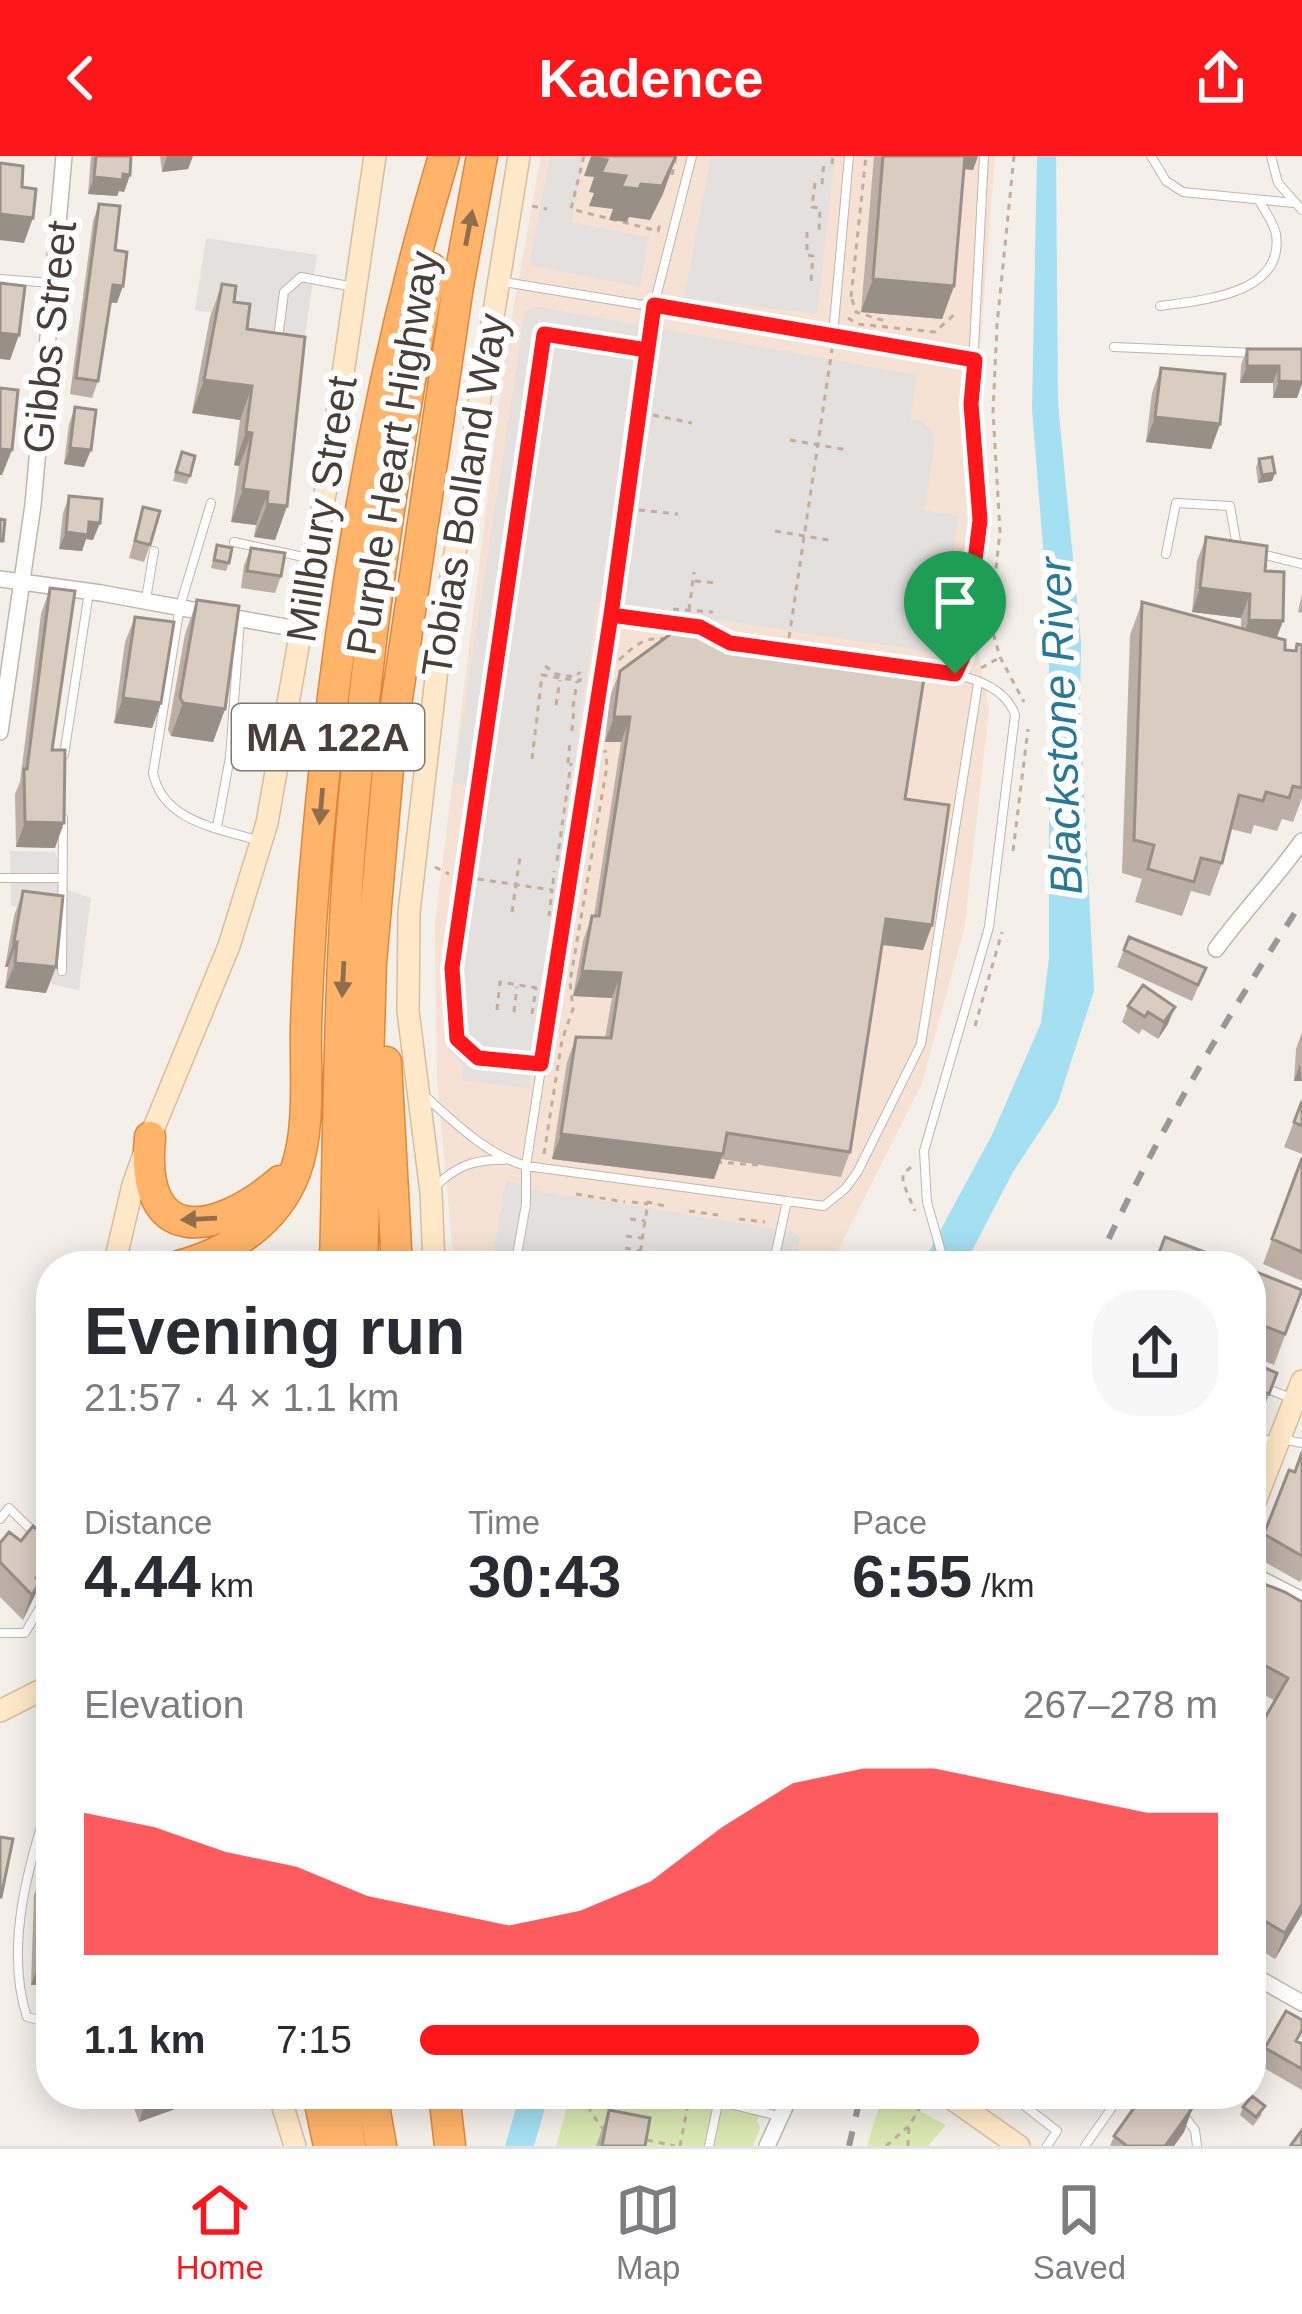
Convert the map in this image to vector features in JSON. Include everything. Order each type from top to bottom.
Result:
[{"type":"highway","name":"MA 122A","points":[[217,1251],[253,1231],[277,1207],[298,1165],[314,886],[341,628],[387,373],[448,156]]},
{"type":"highway","name":"Purple Heart Highway","points":[[335,1251],[340,1029],[352,812],[379,580],[448,156]]},
{"type":"highway","name":"Purple Heart Highway","points":[[362,1251],[370,964],[390,746],[482,156]]},
{"type":"highway","name":"MA 122A","points":[[380,842],[396,1251]]},
{"type":"highway","points":[[150,1137],[147,1161],[153,1194],[182,1222],[207,1222],[239,1211],[298,1165]]},
{"type":"highway","points":[[321,2109],[328,2146]]},
{"type":"highway","points":[[344,2109],[350,2146]]},
{"type":"highway","points":[[375,2109],[381,2146]]},
{"type":"highway","points":[[446,2109],[450,2146]]},
{"type":"main road","name":"Millbury Street","points":[[118,1251],[133,1185],[229,946],[261,841],[314,560],[375,156]]},
{"type":"main road","name":"Tobias Bolland Way","points":[[433,1251],[431,1192],[408,1011],[409,912],[440,652],[519,156]]},
{"type":"main road","points":[[1266,1466],[1286,1442],[1299,1390]]},
{"type":"main road","points":[[0,1711],[36,1690]]},
{"type":"main road","points":[[284,2109],[296,2146]]},
{"type":"main road","points":[[968,2109],[1019,2146]]},
{"type":"street","name":"Gibbs Street","points":[[0,732],[33,505],[64,156]]},
{"type":"street","points":[[0,579],[146,600],[302,630]]},
{"type":"street","points":[[1216,950],[1302,841]]},
{"type":"street","points":[[1266,1582],[1302,1600]]},
{"type":"street","points":[[1266,1983],[1302,2003]]},
{"type":"street","points":[[767,2146],[783,2109]]},
{"type":"lane","points":[[518,1251],[526,1204],[526,1166],[654,305],[692,156]]},
{"type":"lane","points":[[833,335],[849,156]]},
{"type":"lane","points":[[959,675],[980,520],[971,404],[984,156]]},
{"type":"lane","points":[[1151,156],[1166,181],[1183,192],[1294,203]]},
{"type":"lane","points":[[1271,156],[1278,183],[1302,210]]},
{"type":"lane","points":[[1160,306],[1224,296],[1257,281],[1273,262],[1276,234],[1259,200]]},
{"type":"lane","points":[[278,341],[284,292],[290,284],[301,277],[356,287]]},
{"type":"lane","points":[[0,279],[53,283]]},
{"type":"lane","points":[[497,281],[975,360]]},
{"type":"lane","points":[[541,1064],[478,1058],[467,1050],[457,1039],[452,968],[544,334],[647,350]]},
{"type":"lane","points":[[1114,347],[1255,353]]},
{"type":"lane","points":[[211,503],[180,606],[153,773],[158,795],[178,813],[261,841]]},
{"type":"lane","points":[[1166,554],[1176,503],[1230,506],[1236,547],[1302,564]]},
{"type":"lane","points":[[234,542],[314,560]]},
{"type":"lane","points":[[146,600],[154,551]]},
{"type":"lane","points":[[64,774],[89,591]]},
{"type":"lane","points":[[611,615],[700,627],[730,643]]},
{"type":"lane","points":[[217,827],[230,753],[240,617]]},
{"type":"lane","points":[[909,668],[959,675],[1002,694],[1011,704],[1015,727],[989,927],[926,1136],[923,1164],[941,1251]]},
{"type":"lane","points":[[418,1090],[482,1144],[526,1166],[824,1206],[846,1188],[921,1044],[978,682]]},
{"type":"lane","points":[[230,753],[279,756]]},
{"type":"lane","points":[[62,970],[63,816]]},
{"type":"lane","points":[[0,878],[62,878]]},
{"type":"lane","points":[[431,1192],[464,1165],[508,1160]]},
{"type":"lane","points":[[776,1251],[787,1201]]},
{"type":"lane","points":[[1266,1385],[1299,1390]]},
{"type":"lane","points":[[0,1519],[9,1508],[36,1534]]},
{"type":"lane","points":[[0,1633],[25,1633],[36,1614]]},
{"type":"lane","points":[[36,1849],[27,1882],[17,1988],[27,2017],[36,2020]]},
{"type":"lane","points":[[709,2146],[717,2109]]},
{"type":"lane","points":[[754,2109],[779,2117]]},
{"type":"lane","points":[[1029,2109],[1057,2132],[1047,2146]]},
{"type":"lane","points":[[1084,2146],[1111,2109]]},
{"type":"lane","points":[[1175,2109],[1189,2120],[1197,2146]]},
{"type":"path","points":[[584,156],[571,209],[658,231],[662,215]]},
{"type":"path","points":[[673,175],[676,156]]},
{"type":"path","points":[[832,164],[833,156]]},
{"type":"path","points":[[866,156],[847,314],[852,323],[935,332],[956,313]]},
{"type":"path","points":[[1014,156],[993,412],[1000,532],[990,622],[1000,657],[1027,709]]},
{"type":"path","points":[[819,233],[820,208],[812,207],[824,161]]},
{"type":"path","points":[[528,206],[548,209]]},
{"type":"path","points":[[807,232],[807,255],[813,256],[811,282]]},
{"type":"path","points":[[851,296],[856,312],[885,321],[884,328]]},
{"type":"path","points":[[789,638],[832,348],[845,350]]},
{"type":"path","points":[[659,416],[692,423]]},
{"type":"path","points":[[790,440],[848,451]]},
{"type":"path","points":[[644,510],[678,514]]},
{"type":"path","points":[[775,531],[834,541]]},
{"type":"path","points":[[689,610],[694,572]]},
{"type":"path","points":[[693,581],[717,583]]},
{"type":"path","points":[[673,609],[712,612]]},
{"type":"path","points":[[615,664],[642,640],[675,640]]},
{"type":"path","points":[[959,675],[1000,657]]},
{"type":"path","points":[[545,666],[556,674],[575,677],[582,673],[572,730]]},
{"type":"path","points":[[532,759],[542,675],[577,681]]},
{"type":"path","points":[[556,705],[560,678]]},
{"type":"path","points":[[1012,854],[1028,721]]},
{"type":"path","points":[[557,861],[570,740]]},
{"type":"path","points":[[553,1161],[544,1154],[562,1040],[573,1009],[570,982],[607,766],[604,745]]},
{"type":"path","points":[[512,912],[520,857]]},
{"type":"path","points":[[434,866],[449,874]]},
{"type":"path","points":[[553,884],[554,871]]},
{"type":"path","points":[[471,878],[552,890],[549,916]]},
{"type":"path","points":[[971,1038],[1004,917]]},
{"type":"path","points":[[497,1010],[500,982],[540,988],[542,981],[533,980]]},
{"type":"path","points":[[514,1012],[518,985]]},
{"type":"path","points":[[532,1014],[536,988]]},
{"type":"path","points":[[711,1162],[758,1165]]},
{"type":"path","points":[[917,1215],[903,1174],[923,1164]]},
{"type":"path","points":[[576,1194],[625,1202]]},
{"type":"path","points":[[632,1202],[669,1207]]},
{"type":"path","points":[[625,1248],[641,1251],[648,1204]]},
{"type":"path","points":[[688,1211],[718,1215]]},
{"type":"path","points":[[629,1219],[645,1221]]},
{"type":"path","points":[[739,1219],[764,1222]]},
{"type":"path","points":[[626,1236],[643,1238]]},
{"type":"path","points":[[590,2109],[607,2132]]},
{"type":"path","points":[[635,2138],[677,2146],[686,2109]]},
{"type":"path","points":[[886,2146],[909,2126],[919,2109]]},
{"type":"path","points":[[908,2146],[909,2126]]},
{"type":"shaded area","points":[[541,156],[995,156],[977,389],[984,532],[978,649],[989,710],[964,930],[922,1083],[838,1251],[453,1251],[437,1079],[435,924],[505,355]]},
{"type":"shaded area","points":[[550,156],[584,156],[572,222],[649,237],[640,287],[529,265]]},
{"type":"shaded area","points":[[711,156],[835,156],[817,314],[684,298]]},
{"type":"shaded area","points":[[206,238],[317,255],[300,368],[228,315],[195,310]]},
{"type":"shaded area","points":[[539,307],[917,375],[910,419],[922,421],[933,432],[935,445],[924,510],[958,516],[939,653],[597,602],[529,1089],[462,1080],[463,1065],[450,1051],[443,957],[466,786],[453,782],[525,311]]},
{"type":"shaded area","points":[[10,851],[55,852],[68,890],[91,898],[79,990],[51,984],[59,913],[11,906]]},
{"type":"shaded area","points":[[506,1180],[539,1191],[791,1231],[800,1237],[798,1251],[494,1251]]},
{"type":"green space","points":[[567,2109],[763,2109],[753,2146],[556,2146]]},
{"type":"green space","points":[[878,2109],[917,2109],[946,2125],[928,2146],[867,2146]]},
{"type":"water","name":"Blackstone River","points":[[1037,156],[1056,156],[1058,403],[1081,642],[1080,713],[1094,991],[1057,1105],[1013,1172],[972,1251],[929,1251],[992,1135],[1041,1023],[1049,958],[1049,621],[1032,409]]},
{"type":"water","points":[[516,2109],[545,2109],[534,2146],[505,2146]]},
{"type":"building","points":[[96,156],[131,156],[130,175],[123,174],[123,180],[94,177]]},
{"type":"building","points":[[602,156],[676,156],[662,186],[641,184],[639,189],[621,187],[626,176],[601,173],[607,160]]},
{"type":"building","points":[[883,156],[965,156],[954,286],[873,279]]},
{"type":"building","points":[[0,163],[23,166],[22,187],[36,189],[33,218],[0,214]]},
{"type":"building","points":[[99,204],[120,206],[115,250],[127,252],[123,286],[113,285],[98,381],[76,378]]},
{"type":"building","points":[[0,283],[25,286],[19,335],[0,333]]},
{"type":"building","points":[[222,284],[236,286],[234,302],[250,304],[247,329],[305,337],[287,506],[267,504],[268,492],[243,489],[252,433],[246,432],[252,386],[204,380]]},
{"type":"building","points":[[1247,349],[1302,349],[1302,382],[1279,381],[1279,366],[1247,366]]},
{"type":"building","points":[[1161,368],[1225,374],[1220,424],[1155,417]]},
{"type":"building","points":[[0,388],[18,390],[12,450],[0,449]]},
{"type":"building","points":[[75,407],[96,410],[91,450],[70,448]]},
{"type":"building","points":[[182,452],[195,456],[190,476],[176,472]]},
{"type":"building","points":[[1272,457],[1275,473],[1262,475],[1259,459]]},
{"type":"building","points":[[69,496],[102,499],[100,523],[89,522],[88,535],[66,532]]},
{"type":"building","points":[[143,507],[160,511],[150,545],[135,541]]},
{"type":"building","points":[[1206,537],[1267,546],[1265,571],[1284,572],[1283,621],[1249,620],[1250,594],[1200,588]]},
{"type":"building","points":[[217,545],[232,548],[229,563],[214,560]]},
{"type":"building","points":[[251,548],[285,553],[281,576],[247,571]]},
{"type":"building","points":[[50,588],[75,591],[52,750],[65,750],[64,823],[25,822],[24,769]]},
{"type":"building","points":[[197,600],[239,606],[225,709],[183,703],[180,697]]},
{"type":"building","points":[[1142,602],[1285,640],[1285,650],[1296,651],[1297,644],[1302,645],[1302,788],[1293,786],[1289,798],[1266,792],[1263,801],[1239,795],[1222,863],[1201,858],[1194,882],[1148,869],[1154,845],[1134,840]]},
{"type":"building","points":[[135,617],[174,622],[161,703],[123,698]]},
{"type":"building","points":[[694,617],[704,632],[919,667],[917,678],[924,678],[905,799],[949,805],[932,925],[886,919],[850,1152],[727,1133],[723,1154],[561,1134],[576,1037],[611,1038],[621,973],[582,971],[592,916],[599,916],[630,717],[614,717],[620,671]]},
{"type":"building","points":[[23,891],[63,896],[56,967],[15,963]]},
{"type":"building","points":[[1129,937],[1206,968],[1198,985],[1124,950]]},
{"type":"building","points":[[1143,985],[1175,1007],[1164,1022],[1128,1006]]},
{"type":"building","points":[[1302,1101],[1302,1126],[1294,1122]]},
{"type":"building","points":[[1302,1158],[1302,1252],[1272,1239]]},
{"type":"building","points":[[1165,1237],[1202,1251],[1160,1251]]},
{"type":"building","points":[[1266,1276],[1302,1290],[1285,1334],[1266,1327]]},
{"type":"building","points":[[1266,1368],[1277,1373],[1266,1393]]},
{"type":"building","points":[[1302,1452],[1302,1556],[1266,1535],[1289,1470],[1295,1472]]},
{"type":"building","points":[[33,1526],[36,1528],[36,1588],[32,1595],[0,1562],[0,1543],[9,1532],[21,1541]]},
{"type":"building","points":[[1266,1585],[1302,1602],[1302,1904],[1285,1933],[1266,1922],[1266,1716],[1288,1678],[1266,1666]]},
{"type":"building","points":[[0,1837],[13,1839],[1,1897],[0,1897]]},
{"type":"building","points":[[1286,2011],[1302,2020],[1296,2041],[1302,2044],[1302,2069],[1266,2046]]},
{"type":"building","points":[[1133,2109],[1192,2109],[1165,2146],[1127,2146],[1114,2136]]},
{"type":"building","points":[[609,2110],[650,2118],[645,2146],[602,2146]]},
{"type":"railway","points":[[1103,1251],[1192,1080],[1302,902]]},
{"type":"railway","points":[[849,2146],[858,2109]]},
{"type":"route","points":[[955,674],[730,643],[700,627],[611,615],[647,350],[544,334],[452,968],[457,1039],[478,1058],[541,1064],[611,615],[654,305],[975,360],[971,404],[980,520],[963,657],[955,674]]}]
